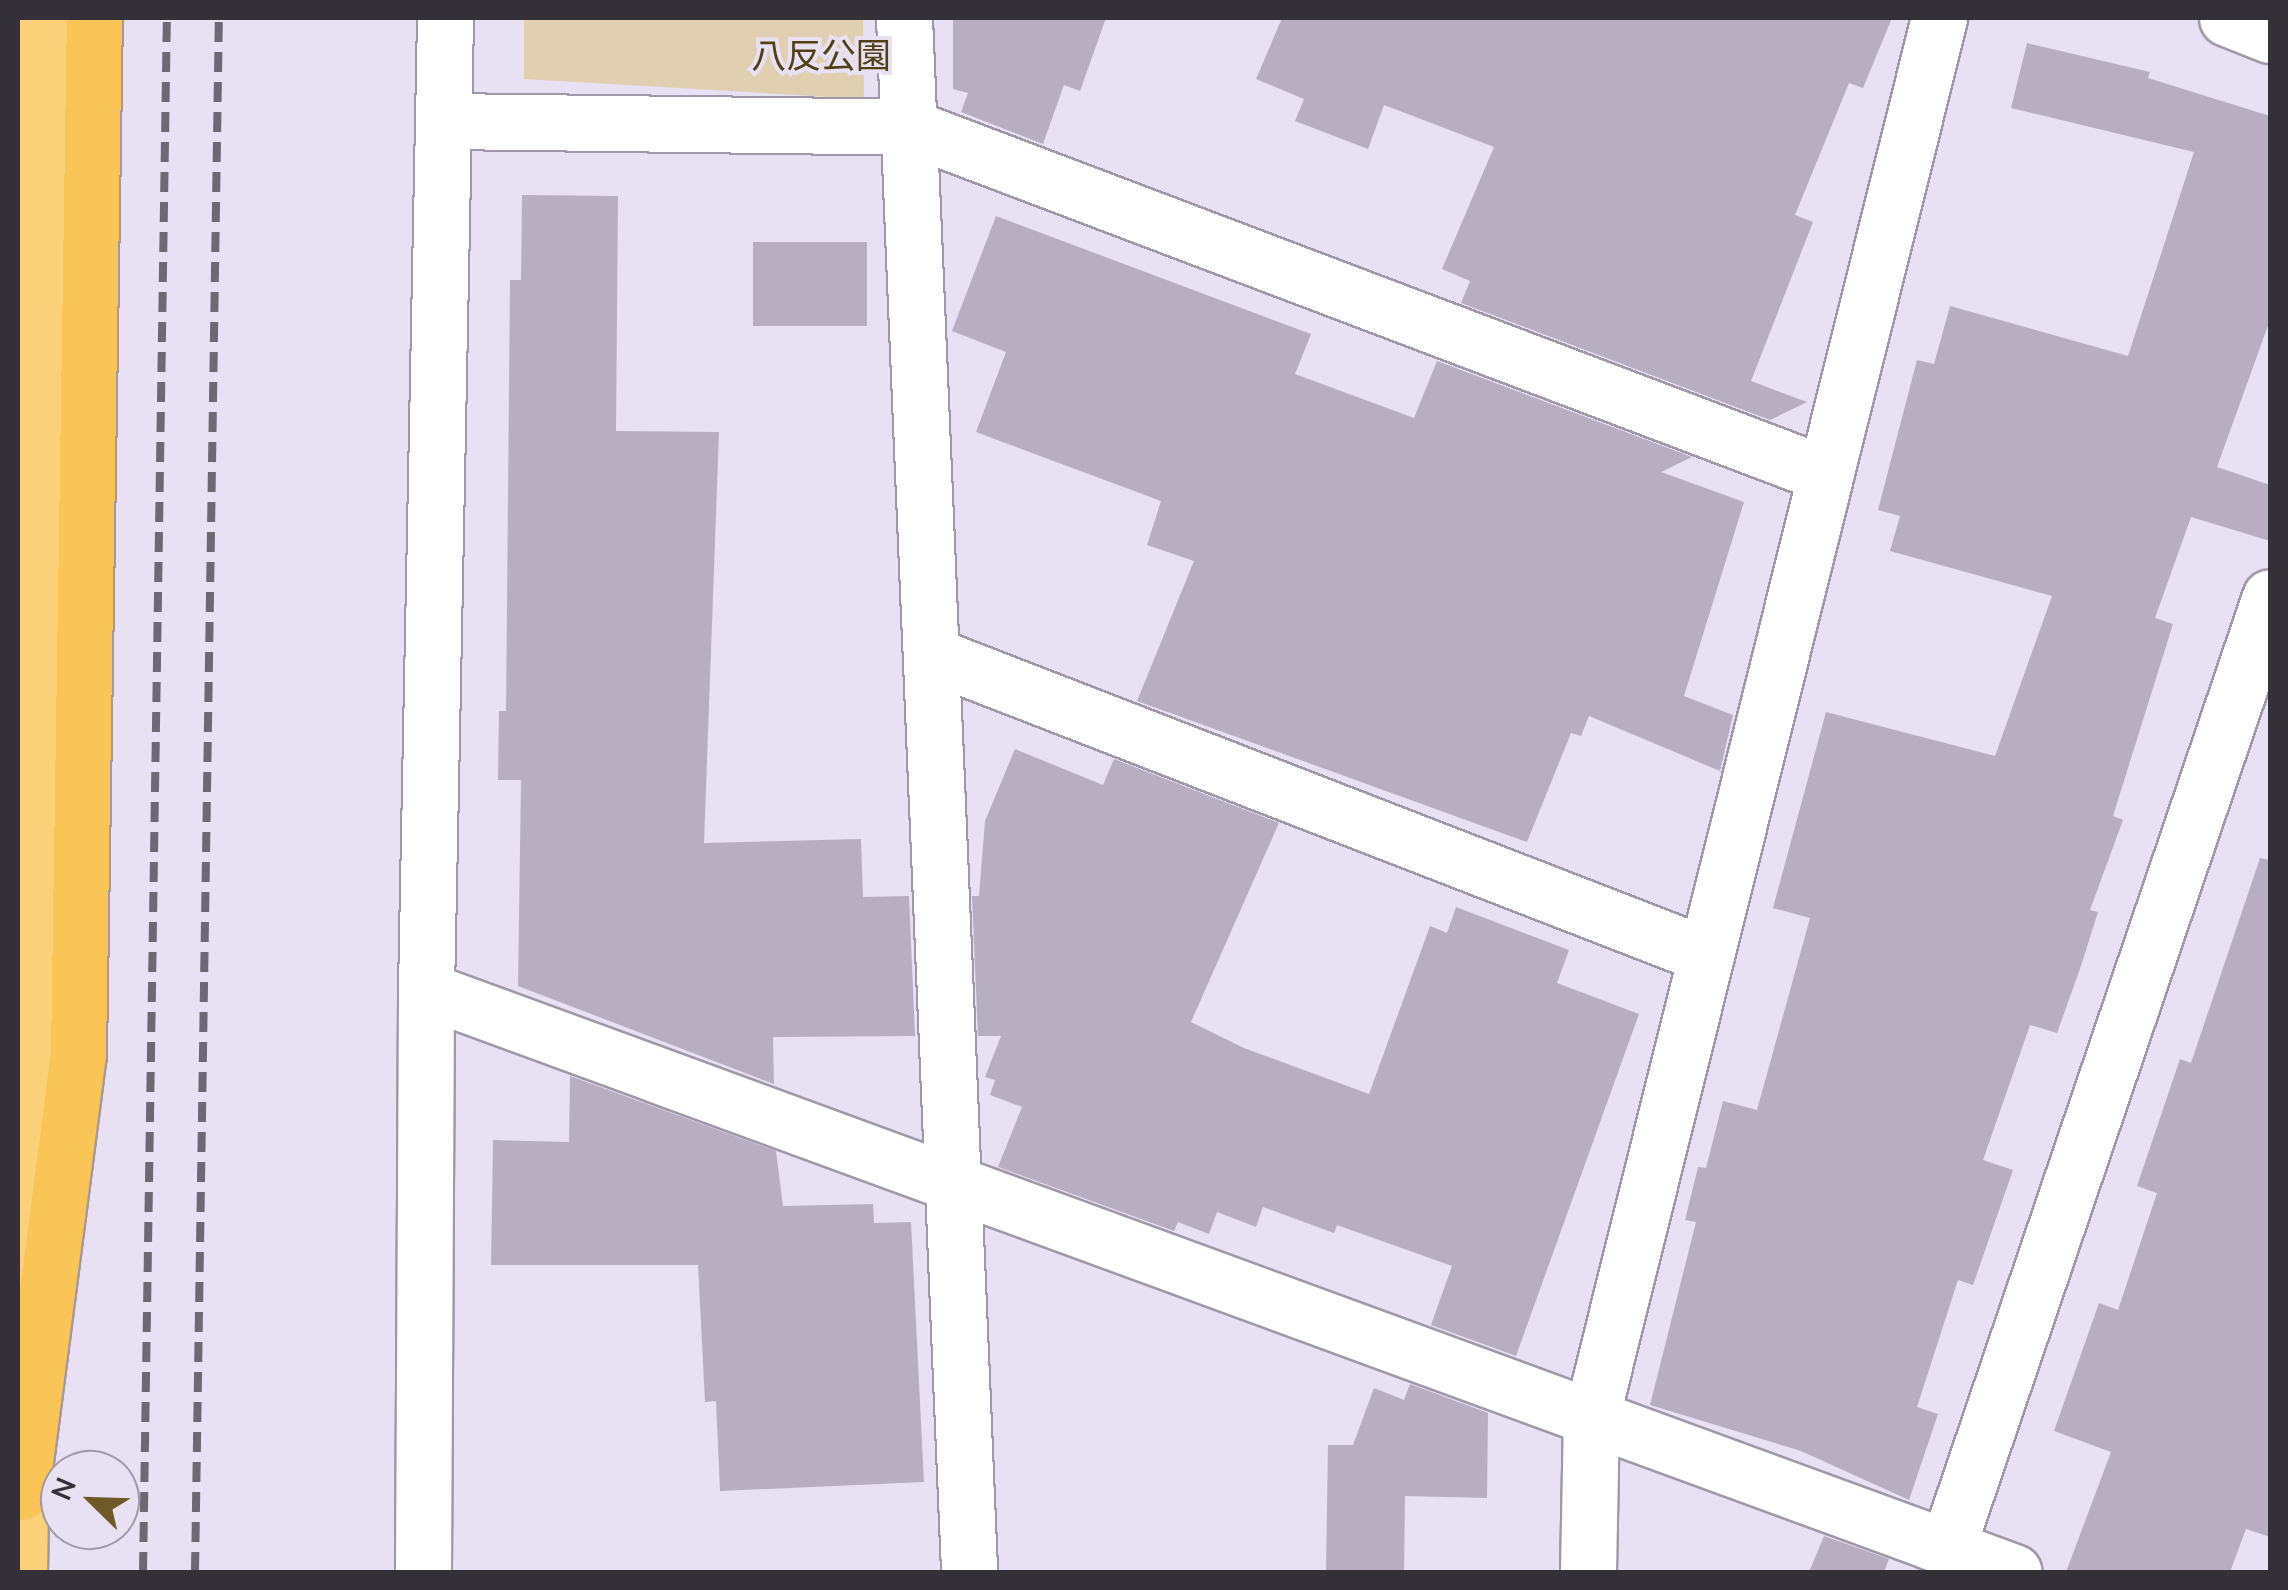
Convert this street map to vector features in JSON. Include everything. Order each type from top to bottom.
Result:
[{"type":"highway","points":[[19,1572],[43,18]]},
{"type":"highway","points":[[20,1492],[78,1054],[94,18]]},
{"type":"street","points":[[423,1572],[426,990],[445,18]]},
{"type":"street","points":[[904,18],[956,1185],[969,1572]]},
{"type":"street","points":[[1588,1572],[1591,1418],[1939,18]]},
{"type":"street","points":[[2226,18],[2270,35]]},
{"type":"street","points":[[443,121],[909,127],[1825,474]]},
{"type":"street","points":[[1947,1548],[2270,598]]},
{"type":"street","points":[[932,656],[1706,955]]},
{"type":"street","points":[[426,990],[2014,1572]]},
{"type":"green space","name":"八反公園","points":[[524,18],[863,18],[864,99],[524,79]]},
{"type":"building","points":[[953,18],[1106,18],[1080,91],[1064,85],[1043,144],[961,112],[968,93],[953,89]]},
{"type":"building","points":[[1282,18],[1892,18],[1863,88],[1849,83],[1795,215],[1813,222],[1751,381],[1807,402],[1770,420],[1461,303],[1470,281],[1442,269],[1494,147],[1384,105],[1368,149],[1295,121],[1304,99],[1256,79]]},
{"type":"building","points":[[2027,43],[2150,72],[2148,78],[2270,116],[2270,320],[2217,467],[2270,485],[2270,541],[2191,517],[2155,618],[2173,624],[2113,816],[2123,820],[2090,910],[2098,912],[2081,966],[2057,1033],[2030,1025],[1983,1160],[2013,1170],[1973,1285],[1958,1280],[1917,1407],[1938,1414],[1909,1500],[1801,1451],[1650,1405],[1696,1222],[1685,1220],[1698,1167],[1706,1168],[1723,1101],[1757,1110],[1810,918],[1773,908],[1826,712],[1995,756],[2052,596],[1890,551],[1900,516],[1878,510],[1917,360],[1934,364],[1950,306],[2128,356],[2194,152],[2011,108]]},
{"type":"building","points":[[522,195],[618,196],[616,431],[719,432],[704,843],[861,839],[863,897],[909,896],[915,1036],[773,1037],[774,1084],[518,986],[521,780],[498,780],[499,711],[506,711],[510,280],[521,280]]},
{"type":"building","points":[[996,216],[1311,334],[1295,374],[1414,418],[1437,361],[1692,457],[1661,472],[1744,502],[1684,696],[1733,715],[1720,771],[1589,716],[1581,736],[1571,733],[1527,842],[1137,701],[1194,561],[1147,545],[1161,501],[976,432],[1006,352],[952,331]]},
{"type":"building","points":[[753,242],[867,242],[867,326],[753,326]]},
{"type":"building","points":[[1015,749],[1103,785],[1114,759],[1279,823],[1191,1022],[1244,1048],[1369,1094],[1430,926],[1447,933],[1456,907],[1569,950],[1557,983],[1639,1014],[1516,1356],[1431,1325],[1452,1266],[1337,1225],[1334,1233],[1263,1207],[1256,1227],[1217,1212],[1209,1234],[1178,1222],[1174,1231],[998,1167],[1022,1107],[990,1095],[995,1080],[985,1077],[1001,1036],[978,1036],[972,896],[979,896],[985,821]]},
{"type":"building","points":[[2260,858],[2270,860],[2270,1537],[2246,1529],[2230,1572],[2066,1572],[2111,1452],[2054,1431],[2099,1303],[2118,1310],[2157,1193],[2137,1186],[2180,1059],[2191,1063]]},
{"type":"building","points":[[570,1076],[776,1151],[783,1206],[873,1204],[874,1223],[911,1222],[924,1482],[720,1491],[716,1401],[705,1402],[698,1265],[491,1265],[493,1140],[569,1142]]},
{"type":"building","points":[[1410,1384],[1488,1413],[1487,1498],[1405,1496],[1404,1572],[1326,1572],[1328,1445],[1353,1445],[1374,1388],[1404,1400]]},
{"type":"building","points":[[1824,1536],[1889,1559],[1884,1572],[1809,1572]]},
{"type":"railway","points":[[143,1572],[167,18]]},
{"type":"railway","points":[[195,1572],[219,18]]}]
